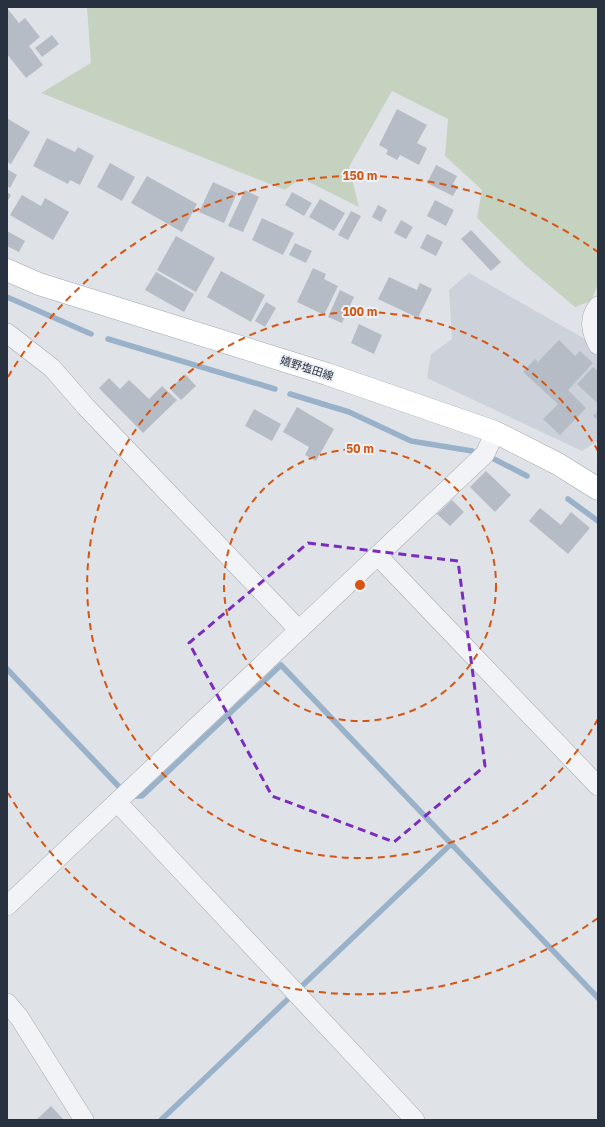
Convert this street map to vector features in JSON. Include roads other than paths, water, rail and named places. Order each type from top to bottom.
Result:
[{"type":"main road","name":"嬉野塩田線","points":[[7,270],[39,284],[327,374],[495,432],[558,464],[598,489]]},
{"type":"street","points":[[598,306],[592,313],[591,331],[598,345]]},
{"type":"street","points":[[7,333],[52,368],[86,407],[300,630]]},
{"type":"street","points":[[7,906],[485,454],[495,432]]},
{"type":"street","points":[[378,556],[598,786]]},
{"type":"street","points":[[125,795],[415,1120]]},
{"type":"street","points":[[7,1003],[19,1018],[84,1120]]},
{"type":"waterway","points":[[7,297],[91,334]]},
{"type":"waterway","points":[[108,339],[275,389]]},
{"type":"waterway","points":[[290,394],[349,412],[411,441],[472,451]]},
{"type":"waterway","points":[[494,459],[527,476]]},
{"type":"waterway","points":[[568,499],[598,521]]},
{"type":"waterway","points":[[131,796],[142,796],[281,665],[598,998]]},
{"type":"waterway","points":[[7,669],[124,792]]},
{"type":"waterway","points":[[303,985],[451,844]]},
{"type":"waterway","points":[[161,1120],[288,999]]}]
